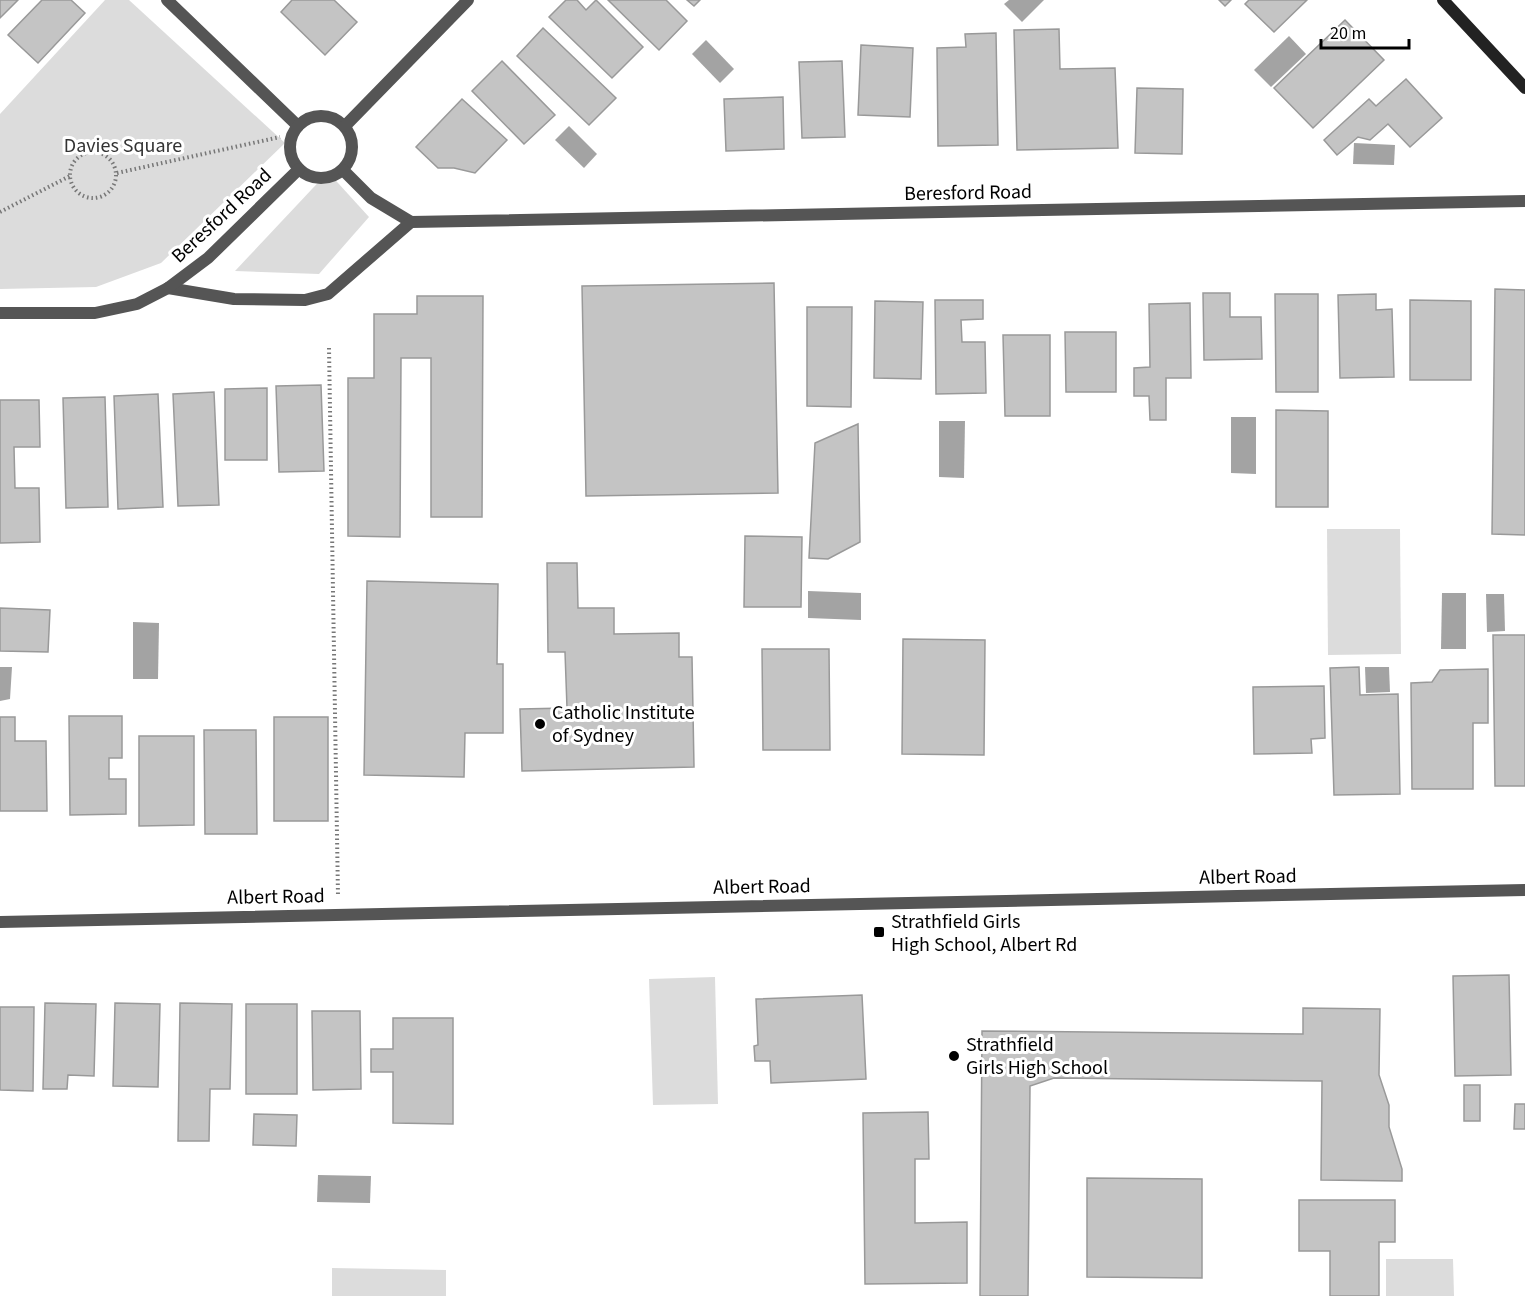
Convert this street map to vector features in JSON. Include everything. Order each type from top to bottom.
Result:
[{"type":"main road","points":[[1443,0],[1525,88]]},
{"type":"street","points":[[166,0],[298,126]]},
{"type":"street","points":[[345,126],[468,0]]},
{"type":"street","points":[[322,116],[332,117],[345,126],[352,141],[352,151],[343,170],[324,178],[308,175],[299,169],[292,155],[291,140],[298,126],[306,119],[322,116]]},
{"type":"street","name":"Beresford Road","points":[[0,313],[95,313],[136,304],[168,288],[208,258],[299,169]]},
{"type":"street","points":[[343,170],[371,198],[411,222]]},
{"type":"street","name":"Beresford Road","points":[[168,288],[234,299],[305,300],[328,294],[411,222],[1525,201]]},
{"type":"street","name":"Albert Road","points":[[0,922],[1525,890]]},
{"type":"path","points":[[117,173],[281,137],[291,140]]},
{"type":"path","points":[[92,152],[109,157],[117,173],[111,190],[104,196],[95,198],[86,197],[78,192],[72,185],[70,176],[71,167],[76,159],[92,152]]},
{"type":"path","points":[[0,212],[70,176]]},
{"type":"path","points":[[329,348],[338,915]]},
{"type":"green space","name":"Davies Square","points":[[105,0],[129,0],[285,143],[161,263],[96,287],[0,289],[0,114]]},
{"type":"green space","points":[[328,172],[369,217],[319,274],[235,271]]},
{"type":"green space","points":[[1327,529],[1400,529],[1401,654],[1328,655]]},
{"type":"green space","points":[[715,977],[718,1104],[653,1105],[649,979]]},
{"type":"green space","points":[[1386,1259],[1453,1259],[1454,1296],[1386,1296]]},
{"type":"green space","points":[[332,1268],[446,1270],[446,1296],[332,1296]]},
{"type":"shaded area","points":[[1009,0],[1044,0],[1022,22],[1004,4]]},
{"type":"shaded area","points":[[1289,36],[1306,54],[1271,87],[1254,70]]},
{"type":"shaded area","points":[[706,40],[734,69],[720,83],[692,54]]},
{"type":"shaded area","points":[[569,126],[597,154],[584,168],[555,140]]},
{"type":"shaded area","points":[[1354,143],[1395,145],[1394,165],[1353,164]]},
{"type":"shaded area","points":[[1231,417],[1256,417],[1256,474],[1231,473]]},
{"type":"shaded area","points":[[939,421],[965,421],[964,478],[939,477]]},
{"type":"shaded area","points":[[808,591],[861,593],[861,620],[808,618]]},
{"type":"shaded area","points":[[1442,593],[1466,593],[1466,649],[1441,649]]},
{"type":"shaded area","points":[[1486,594],[1504,594],[1505,631],[1487,632]]},
{"type":"shaded area","points":[[133,622],[159,623],[158,679],[133,679]]},
{"type":"shaded area","points":[[0,667],[12,667],[10,699],[0,701]]},
{"type":"shaded area","points":[[1365,667],[1389,667],[1390,692],[1366,693]]},
{"type":"shaded area","points":[[318,1175],[371,1176],[370,1203],[317,1202]]},
{"type":"building","points":[[0,0],[18,0],[0,18]]},
{"type":"building","points":[[42,0],[71,0],[85,13],[38,63],[8,35]]},
{"type":"building","points":[[292,0],[334,0],[357,22],[325,55],[281,12]]},
{"type":"building","points":[[566,0],[577,0],[586,10],[596,0],[643,47],[612,78],[549,17]]},
{"type":"building","points":[[608,0],[666,0],[687,21],[659,50]]},
{"type":"building","points":[[687,0],[700,0],[694,6]]},
{"type":"building","points":[[1219,0],[1231,0],[1225,6]]},
{"type":"building","points":[[1249,0],[1307,0],[1274,32],[1245,4]]},
{"type":"building","points":[[1345,20],[1384,60],[1313,128],[1274,88]]},
{"type":"building","points":[[543,28],[616,98],[589,125],[517,56]]},
{"type":"building","points":[[1059,29],[1060,69],[1115,68],[1118,148],[1017,150],[1014,30]]},
{"type":"building","points":[[996,33],[998,145],[938,146],[937,48],[966,47],[965,34]]},
{"type":"building","points":[[861,45],[913,48],[910,117],[858,115]]},
{"type":"building","points":[[502,61],[555,115],[524,144],[472,91]]},
{"type":"building","points":[[842,61],[845,137],[802,138],[799,62]]},
{"type":"building","points":[[1406,79],[1442,118],[1410,147],[1388,124],[1370,140],[1358,137],[1337,155],[1324,140],[1369,99],[1376,106]]},
{"type":"building","points":[[1137,88],[1183,89],[1182,154],[1135,153]]},
{"type":"building","points":[[783,97],[784,149],[726,151],[724,99]]},
{"type":"building","points":[[462,99],[507,140],[475,173],[454,168],[438,168],[416,147]]},
{"type":"building","points":[[774,283],[778,493],[586,496],[582,286]]},
{"type":"building","points":[[1495,289],[1525,290],[1525,535],[1492,534]]},
{"type":"building","points":[[1203,293],[1230,293],[1230,317],[1261,317],[1262,359],[1204,360]]},
{"type":"building","points":[[1275,294],[1318,294],[1318,392],[1276,392]]},
{"type":"building","points":[[1376,294],[1376,310],[1392,309],[1394,377],[1340,378],[1338,295]]},
{"type":"building","points":[[417,296],[483,296],[482,517],[431,517],[431,358],[401,358],[400,537],[348,536],[348,378],[374,378],[374,314],[417,314]]},
{"type":"building","points":[[935,300],[983,300],[983,319],[961,320],[962,342],[985,342],[986,393],[936,394]]},
{"type":"building","points":[[1410,300],[1471,301],[1471,380],[1410,380]]},
{"type":"building","points":[[875,301],[923,302],[921,379],[874,378]]},
{"type":"building","points":[[1190,303],[1191,378],[1166,378],[1166,420],[1150,420],[1149,396],[1134,396],[1134,368],[1150,367],[1149,304]]},
{"type":"building","points":[[807,307],[852,307],[851,407],[807,406]]},
{"type":"building","points":[[1065,332],[1116,332],[1116,392],[1066,392]]},
{"type":"building","points":[[1003,335],[1050,335],[1050,416],[1005,416]]},
{"type":"building","points":[[321,385],[324,471],[279,472],[276,386]]},
{"type":"building","points":[[267,388],[267,460],[225,460],[225,389]]},
{"type":"building","points":[[214,392],[219,505],[178,506],[173,394]]},
{"type":"building","points":[[158,394],[163,507],[118,509],[114,396]]},
{"type":"building","points":[[105,397],[108,507],[66,508],[63,398]]},
{"type":"building","points":[[0,400],[39,400],[40,447],[14,447],[15,488],[39,488],[40,542],[0,543]]},
{"type":"building","points":[[1276,410],[1328,411],[1328,507],[1276,507]]},
{"type":"building","points":[[858,424],[860,542],[828,559],[809,558],[815,443]]},
{"type":"building","points":[[745,536],[802,537],[801,607],[744,607]]},
{"type":"building","points":[[547,563],[577,563],[578,608],[614,608],[614,634],[679,633],[679,657],[692,657],[694,767],[522,771],[520,709],[567,708],[565,652],[548,652]]},
{"type":"building","points":[[367,581],[498,584],[497,664],[503,664],[503,733],[465,733],[464,777],[364,775]]},
{"type":"building","points":[[0,608],[50,610],[48,652],[0,651]]},
{"type":"building","points":[[1493,635],[1525,635],[1525,786],[1495,786]]},
{"type":"building","points":[[903,639],[985,640],[984,755],[902,754]]},
{"type":"building","points":[[762,649],[829,649],[830,750],[763,750]]},
{"type":"building","points":[[1359,667],[1360,695],[1398,694],[1400,794],[1334,795],[1330,668]]},
{"type":"building","points":[[1488,669],[1488,723],[1473,723],[1473,789],[1412,789],[1411,683],[1432,682],[1440,670]]},
{"type":"building","points":[[1324,686],[1325,738],[1311,739],[1312,753],[1254,754],[1253,687]]},
{"type":"building","points":[[69,716],[122,716],[122,758],[109,758],[109,779],[126,779],[126,814],[70,815]]},
{"type":"building","points":[[0,717],[15,717],[15,741],[46,741],[47,811],[0,811]]},
{"type":"building","points":[[274,717],[328,717],[328,821],[274,821]]},
{"type":"building","points":[[204,730],[256,730],[257,834],[205,834]]},
{"type":"building","points":[[139,736],[194,736],[194,825],[139,826]]},
{"type":"building","points":[[1509,975],[1511,1075],[1455,1076],[1453,976]]},
{"type":"building","points":[[862,995],[866,1079],[771,1083],[770,1061],[755,1061],[754,1046],[758,1045],[756,999]]},
{"type":"building","points":[[45,1003],[96,1004],[94,1076],[68,1075],[67,1089],[43,1089]]},
{"type":"building","points":[[115,1003],[160,1004],[158,1087],[113,1086]]},
{"type":"building","points":[[180,1003],[232,1004],[230,1089],[210,1089],[209,1141],[178,1141]]},
{"type":"building","points":[[246,1004],[297,1004],[297,1094],[246,1094]]},
{"type":"building","points":[[0,1007],[34,1007],[33,1091],[0,1090]]},
{"type":"building","points":[[1303,1008],[1380,1009],[1379,1075],[1389,1105],[1389,1127],[1402,1169],[1402,1181],[1321,1180],[1322,1081],[1054,1078],[1030,1086],[1028,1296],[980,1296],[982,1031],[1303,1034]]},
{"type":"building","points":[[312,1011],[360,1011],[361,1089],[313,1090]]},
{"type":"building","points":[[393,1018],[453,1018],[453,1124],[393,1123],[393,1072],[371,1072],[371,1049],[393,1049]]},
{"type":"building","points":[[1464,1085],[1480,1085],[1480,1121],[1464,1121]]},
{"type":"building","points":[[1515,1104],[1525,1104],[1525,1129],[1514,1129]]},
{"type":"building","points":[[928,1112],[929,1159],[915,1159],[915,1223],[967,1222],[967,1283],[865,1284],[863,1113]]},
{"type":"building","points":[[254,1114],[297,1115],[296,1146],[253,1145]]},
{"type":"building","points":[[1087,1178],[1202,1179],[1202,1278],[1087,1277]]},
{"type":"building","points":[[1299,1200],[1395,1200],[1395,1242],[1379,1242],[1379,1296],[1330,1296],[1330,1251],[1299,1251]]},
{"type":"place","name":"Catholic Institute of Sydney","points":[[540,724]]},
{"type":"place","name":"Strathfield Girls High School, Albert Rd","points":[[879,932]]},
{"type":"place","name":"Strathfield Girls High School","points":[[954,1056]]}]
